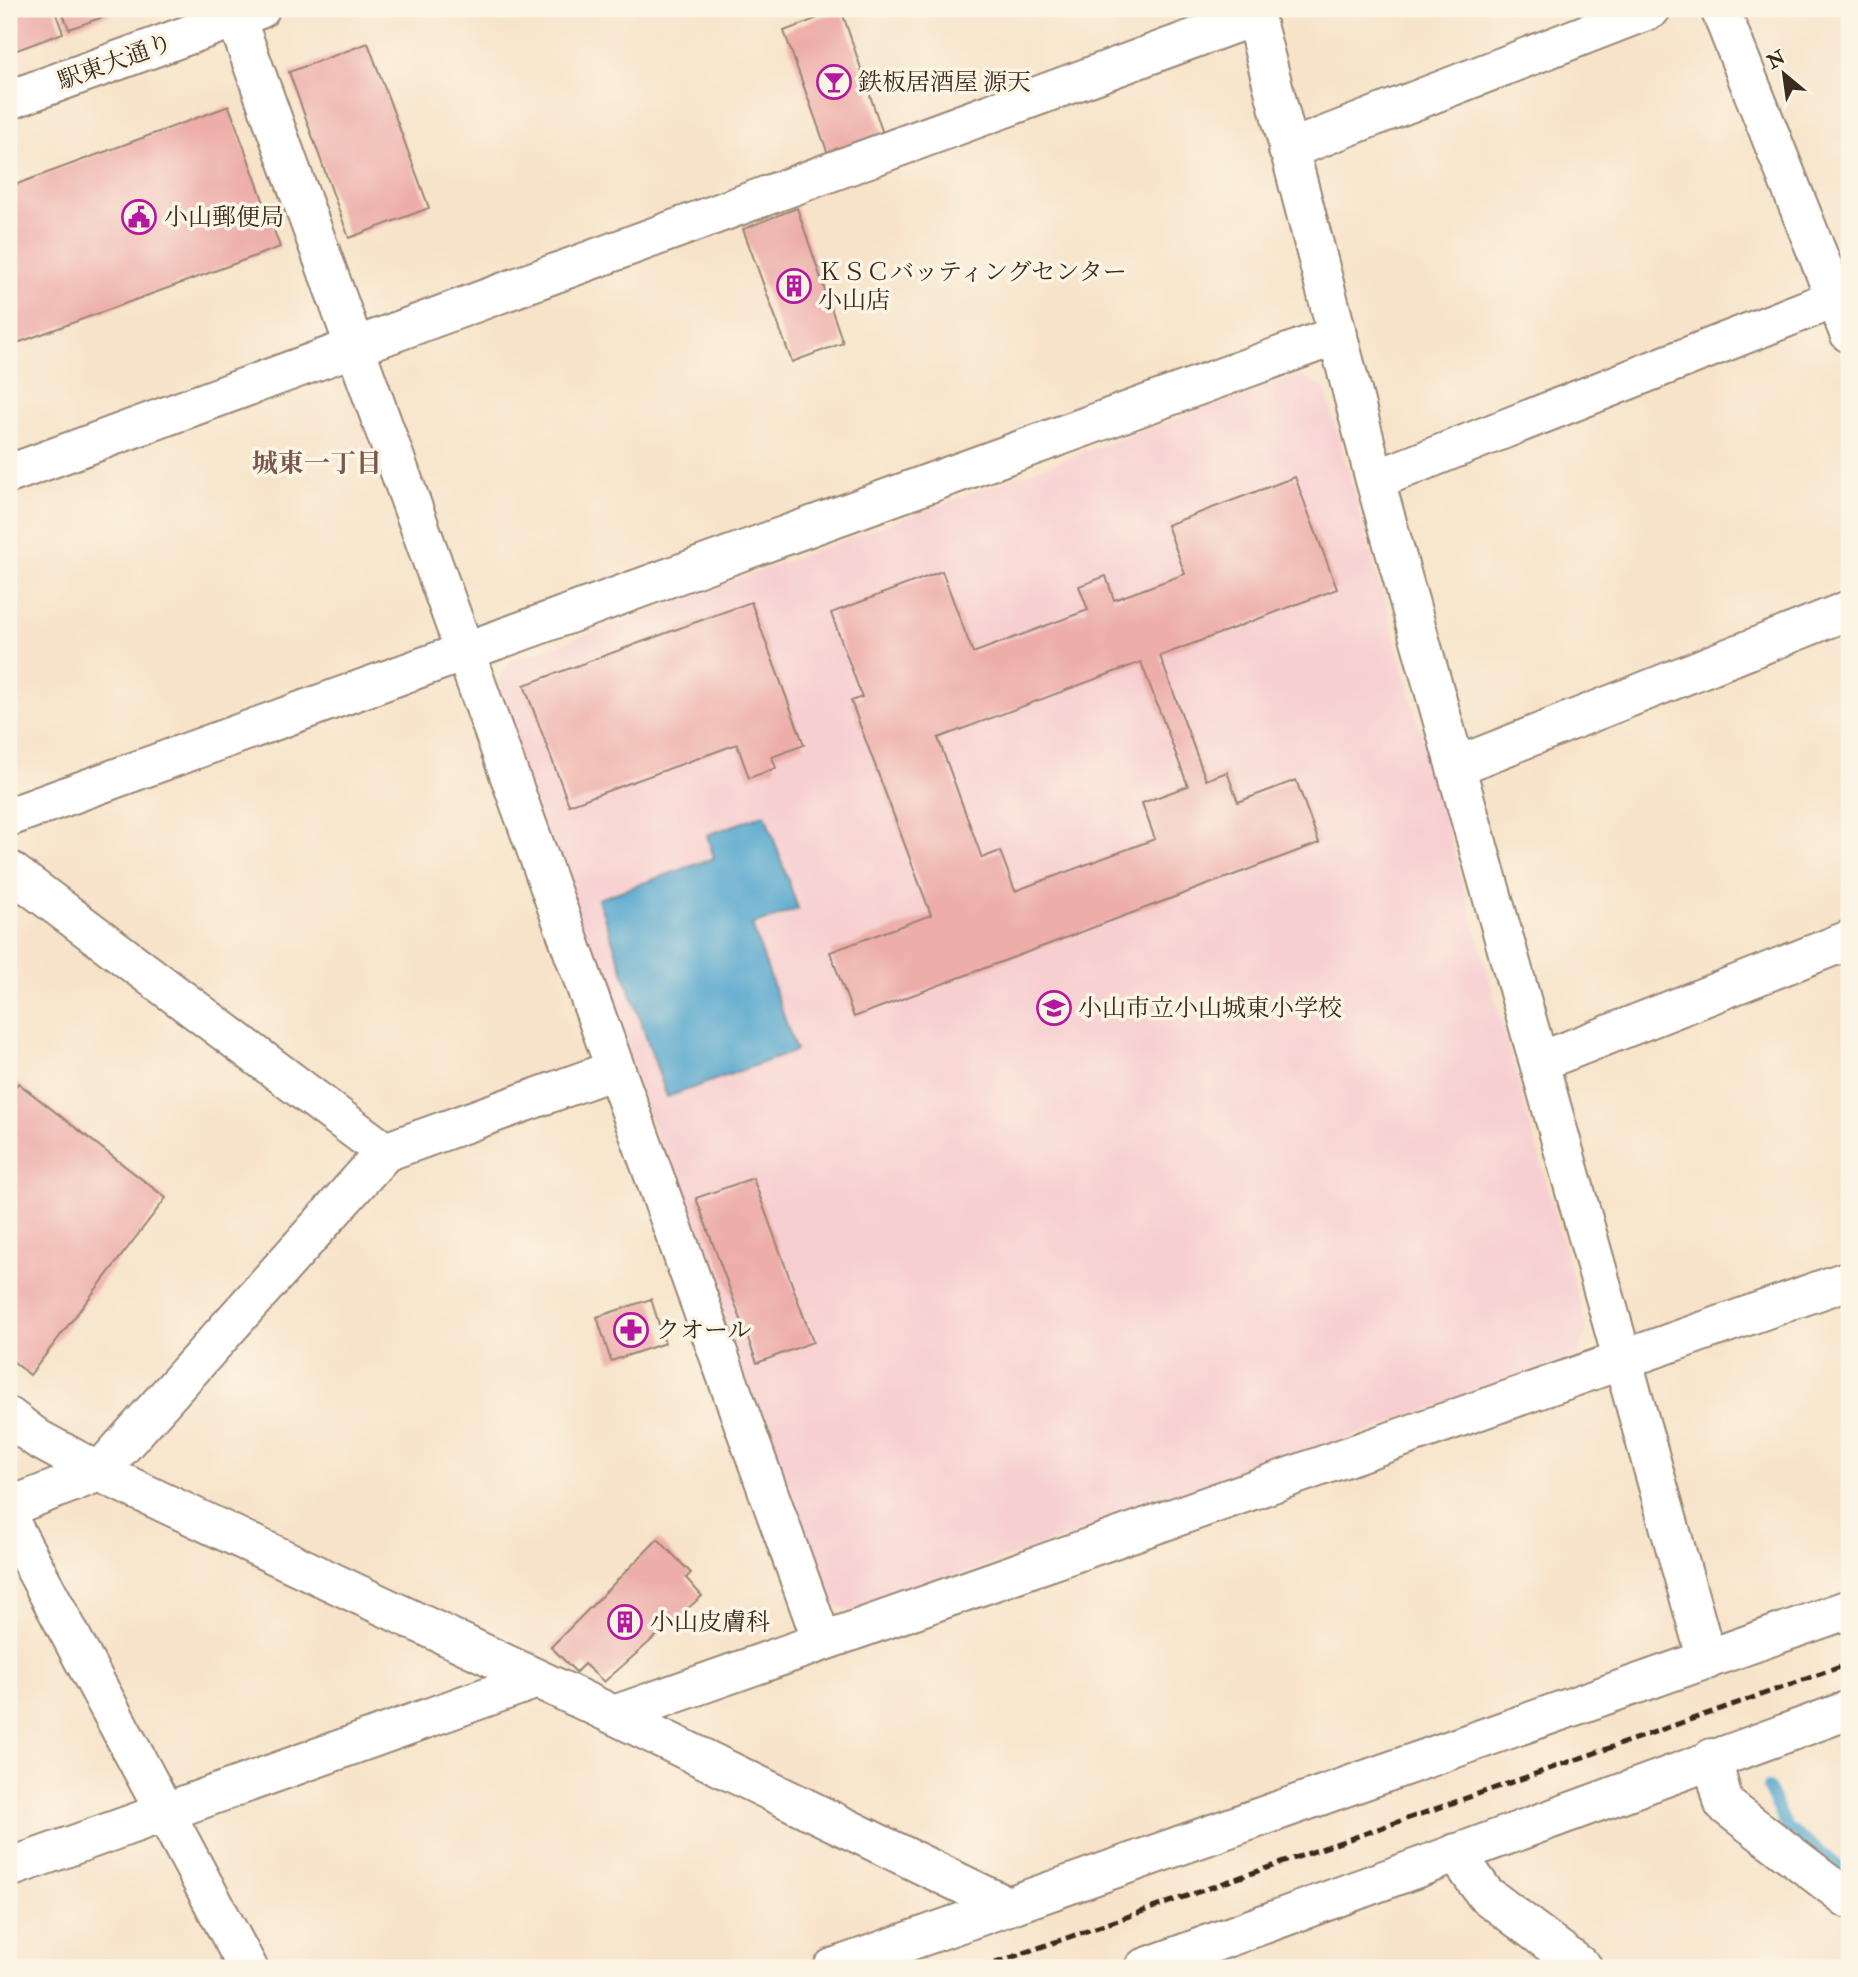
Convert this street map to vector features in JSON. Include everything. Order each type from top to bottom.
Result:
[{"type":"street","points":[[1288,150],[1651,9]]},
{"type":"street","points":[[1720,9],[1842,295],[1849,333]]},
{"type":"street","points":[[9,474],[354,349],[1254,12],[1375,480],[1707,1660]]},
{"type":"street","points":[[248,13],[354,349],[822,1641]]},
{"type":"street","name":"駅東大通り","points":[[9,100],[176,23],[248,13]]},
{"type":"street","points":[[1375,480],[1842,295]]},
{"type":"street","points":[[9,817],[1338,335]]},
{"type":"street","points":[[1457,766],[1849,610]]},
{"type":"street","points":[[9,870],[385,1152]]},
{"type":"street","points":[[1539,1062],[1849,940]]},
{"type":"street","points":[[9,1507],[99,1472],[385,1152],[614,1070]]},
{"type":"street","points":[[614,1715],[1849,1280]]},
{"type":"street","points":[[9,1417],[38,1439],[99,1472],[614,1715],[1005,1905]]},
{"type":"street","points":[[9,1520],[248,1968]]},
{"type":"street","points":[[833,1968],[1849,1609]]},
{"type":"street","points":[[9,1868],[537,1679]]},
{"type":"street","points":[[1145,1968],[1849,1710]]},
{"type":"street","points":[[1712,1758],[1724,1804],[1849,1899]]},
{"type":"street","points":[[1456,1853],[1485,1894],[1583,1968]]},
{"type":"shaded area","name":"小山市立小山城東小学校","points":[[1297,374],[1325,388],[1587,1329],[1577,1358],[853,1612],[824,1599],[494,688],[508,663]]},
{"type":"water","points":[[765,814],[798,909],[752,925],[796,1051],[667,1097],[598,899],[714,858],[707,835]]},
{"type":"building","points":[[9,9],[54,9],[63,33],[9,53]]},
{"type":"building","points":[[61,9],[126,9],[69,29]]},
{"type":"building","name":"鉄板居酒屋 源天","points":[[841,9],[883,134],[828,154],[784,31]]},
{"type":"building","points":[[368,43],[429,208],[349,238],[289,72]]},
{"type":"building","name":"小山郵便局","points":[[229,106],[280,247],[9,346],[9,187]]},
{"type":"building","name":"ＫＳＣバッティングセンター 小山店","points":[[797,208],[843,343],[792,362],[743,229]]},
{"type":"building","points":[[1295,477],[1337,589],[1160,656],[1206,780],[1227,772],[1238,802],[1296,780],[1319,843],[854,1017],[830,952],[931,915],[851,701],[862,697],[831,613],[942,571],[973,653],[1088,610],[1079,586],[1106,576],[1114,600],[1185,574],[1167,525]],"holes":[[[1141,662],[1188,786],[1142,803],[1155,839],[1015,891],[1000,851],[982,858],[938,738]]]},
{"type":"building","points":[[751,602],[804,745],[772,757],[776,768],[749,778],[737,744],[569,805],[524,685]]},
{"type":"building","points":[[18,1083],[166,1198],[30,1375],[9,1358],[9,1094]]},
{"type":"building","points":[[753,1178],[813,1342],[757,1363],[696,1198]]},
{"type":"building","name":"クオール","points":[[651,1299],[665,1343],[611,1361],[597,1317]]},
{"type":"building","name":"小山皮膚科","points":[[658,1539],[691,1573],[686,1578],[702,1596],[604,1682],[584,1664],[576,1672],[551,1647]]},
{"type":"waterway","points":[[1768,1788],[1787,1827],[1849,1874]]},
{"type":"railway","points":[[981,1968],[1849,1664]]},
{"type":"place","name":"鉄板居酒屋 源天","points":[[834,82]]},
{"type":"place","name":"小山郵便局","points":[[139,217]]},
{"type":"place","name":"ＫＳＣバッティングセンター 小山店","points":[[794,286]]},
{"type":"place","name":"小山市立小山城東小学校","points":[[1054,1008]]},
{"type":"place","name":"クオール","points":[[631,1330]]},
{"type":"place","name":"小山皮膚科","points":[[625,1622]]},
{"type":"district","name":"城東一丁目","points":[[317,464]]}]
